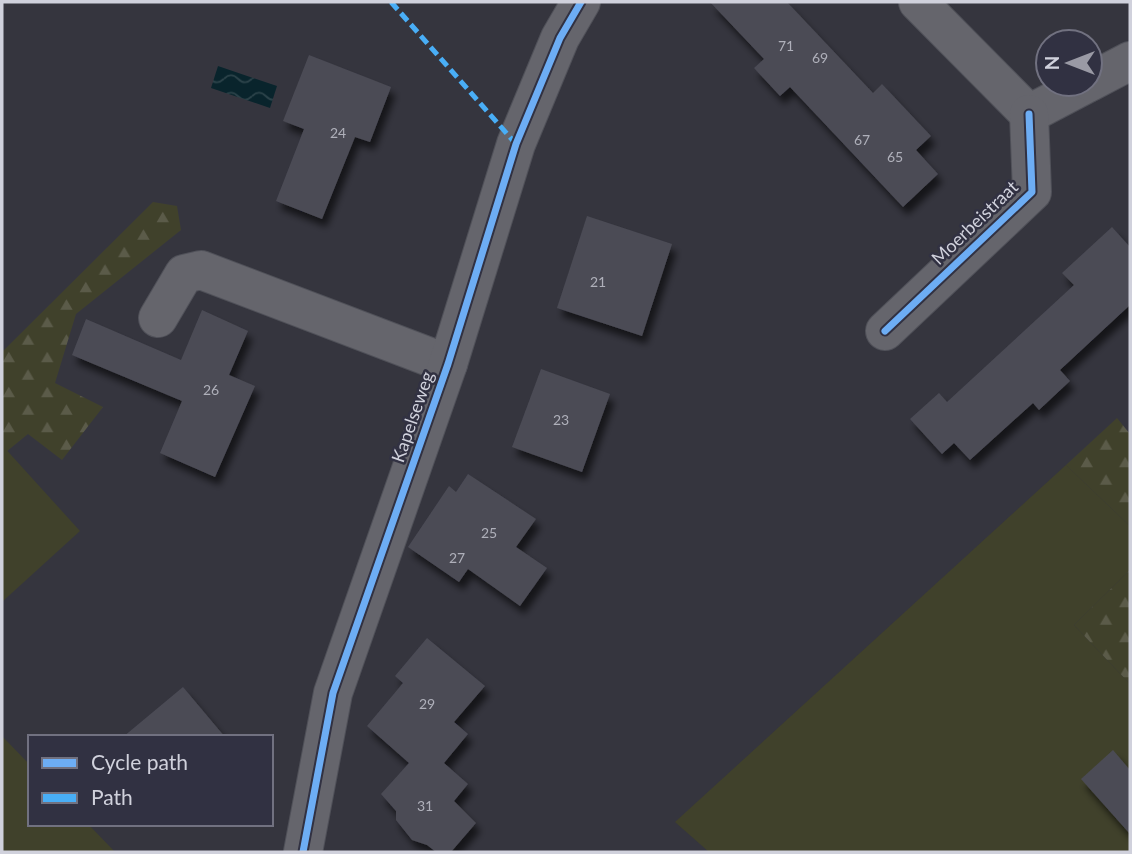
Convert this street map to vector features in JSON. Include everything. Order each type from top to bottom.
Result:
[{"type":"street","name":"Kapelseweg","points":[[303,852],[332,692],[448,364],[516,144],[560,38],[581,2]]},
{"type":"street","points":[[918,2],[1029,114],[1059,98]]},
{"type":"street","points":[[1104,75],[1130,61]]},
{"type":"street","name":"Moerbeistraat","points":[[885,331],[1031,192],[1029,114]]},
{"type":"street","points":[[158,318],[184,274],[201,270],[448,364]]},
{"type":"green space","points":[[153,202],[177,206],[181,230],[76,314],[55,383],[103,407],[62,460],[28,434],[6,452],[2,445],[2,352]]},
{"type":"green space","points":[[1117,418],[1130,434],[1130,526],[1066,465]]},
{"type":"green space","points":[[2,445],[80,531],[2,602]]},
{"type":"green space","points":[[1066,465],[1130,526],[1130,570],[1074,625],[1130,684],[1130,852],[709,852],[675,822]]},
{"type":"green space","points":[[1130,570],[1130,684],[1074,625]]},
{"type":"green space","points":[[2,736],[28,763],[28,826],[90,826],[115,852],[2,852]]},
{"type":"water","points":[[218,66],[277,86],[270,108],[211,88]]},
{"type":"building","points":[[710,2],[787,2],[873,93],[882,84],[931,136],[916,150],[938,174],[903,207],[790,87],[780,96],[754,68],[764,59]]},
{"type":"building","points":[[309,55],[391,87],[370,142],[355,137],[322,219],[276,201],[304,129],[283,121]]},
{"type":"building","points":[[587,216],[672,244],[642,336],[557,308]]},
{"type":"building","points":[[1112,227],[1130,247],[1130,305],[1060,370],[1070,381],[1039,410],[1033,403],[970,460],[954,443],[942,454],[910,419],[939,393],[947,402],[1074,285],[1062,273]]},
{"type":"building","points":[[202,310],[248,331],[229,375],[255,386],[215,477],[160,453],[182,401],[72,355],[86,319],[181,360]]},
{"type":"building","points":[[541,369],[610,394],[582,472],[512,447]]},
{"type":"building","points":[[468,474],[536,519],[516,547],[547,568],[520,606],[468,569],[459,582],[408,547],[449,486],[456,492]]},
{"type":"building","points":[[427,638],[485,686],[454,722],[468,734],[444,763],[468,784],[454,801],[476,823],[451,852],[436,852],[427,845],[412,840],[396,820],[396,811],[381,794],[409,763],[367,726],[403,683],[395,676]]},
{"type":"building","points":[[183,687],[223,735],[125,735]]},
{"type":"building","points":[[1113,750],[1130,770],[1130,834],[1081,779]]},
{"type":"marked path","points":[[391,2],[516,144]]},
{"type":"cycle path","points":[[303,852],[333,693],[448,364],[516,144],[560,38],[581,2]]},
{"type":"cycle path","points":[[885,331],[1032,192],[1029,114]]}]
